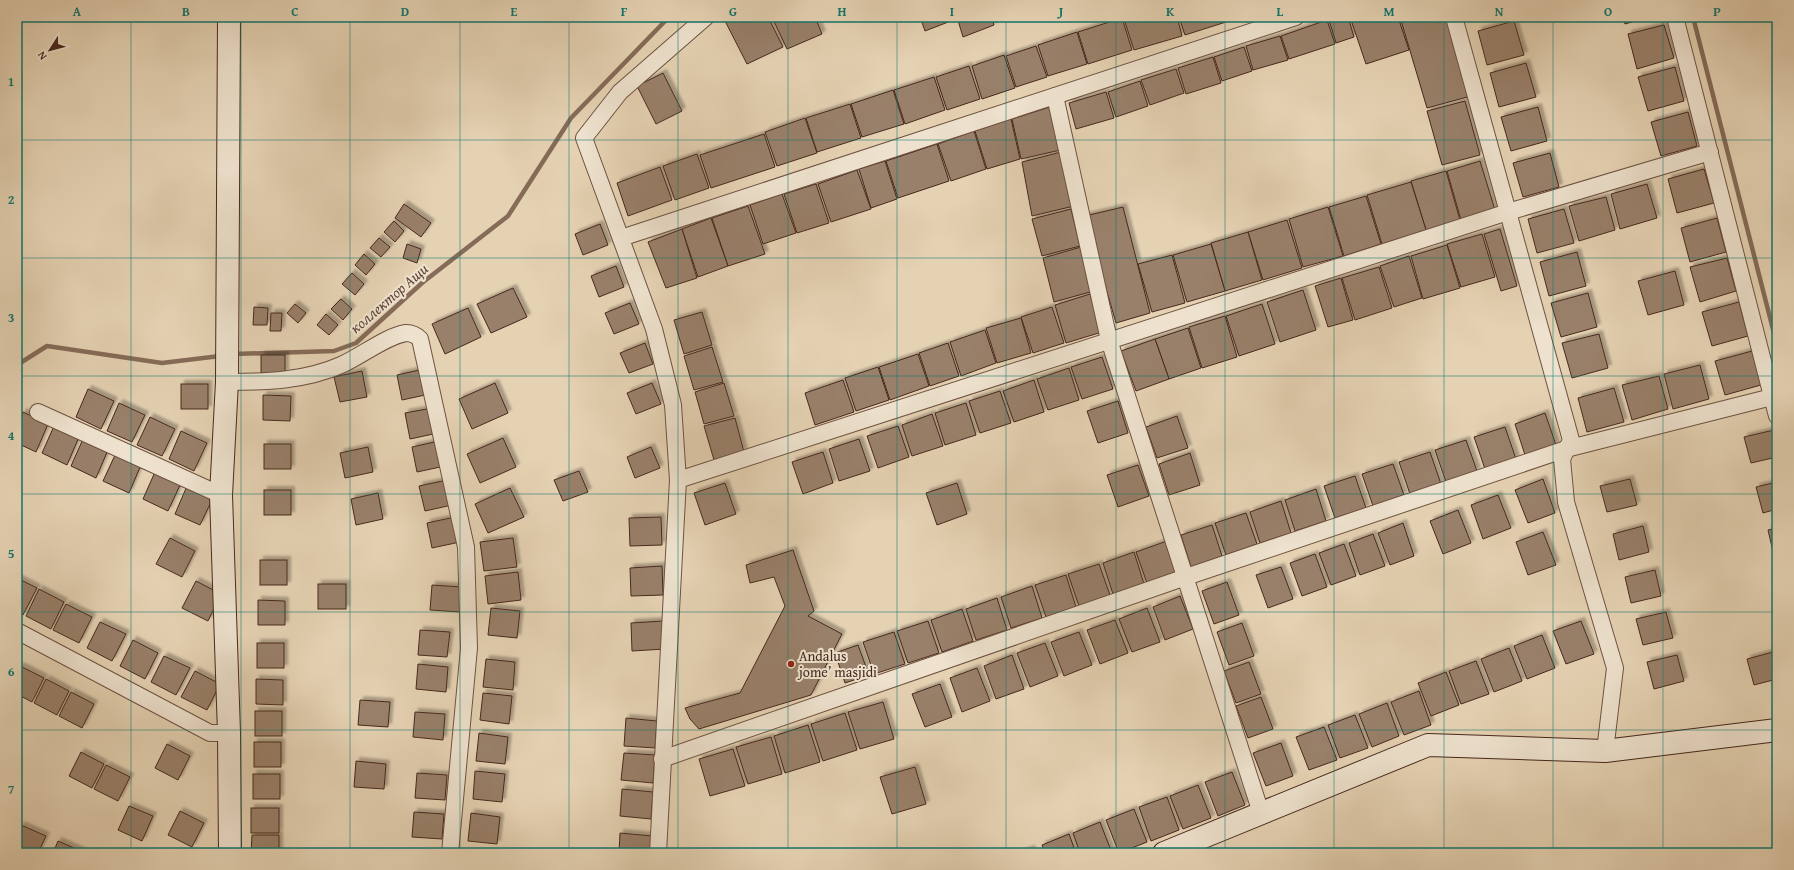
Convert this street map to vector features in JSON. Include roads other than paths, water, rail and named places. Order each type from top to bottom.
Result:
[{"type":"main road","points":[[229,17],[227,376],[221,495],[230,733],[230,853]]},
{"type":"main road","points":[[1164,853],[1428,745],[1605,751],[1777,730]]},
{"type":"street","points":[[658,853],[678,480],[673,405],[654,329],[584,138],[620,92],[706,17]]},
{"type":"street","points":[[621,238],[1296,17]]},
{"type":"street","points":[[1454,17],[1570,440],[1562,459],[1566,502],[1614,668],[1605,751]]},
{"type":"street","points":[[1675,17],[1777,416]]},
{"type":"street","points":[[1055,96],[1109,340],[1261,813]]},
{"type":"street","points":[[678,480],[1508,212],[1710,152]]},
{"type":"street","points":[[227,376],[271,382],[315,374],[341,365],[377,345],[406,333],[414,334],[420,339],[466,547],[469,648],[450,853]]},
{"type":"street","points":[[662,759],[1186,577],[1566,449],[1772,397]]},
{"type":"street","points":[[38,412],[221,495]]},
{"type":"street","points":[[17,631],[210,733],[230,733]]},
{"type":"waterway","name":"коллектор Ащи","points":[[234,354],[334,351],[356,343],[422,283],[508,216],[571,118],[669,17]]},
{"type":"waterway","points":[[1693,17],[1777,345]]},
{"type":"waterway","name":"коллектор Ащи","points":[[17,365],[47,346],[162,363],[220,356]]},
{"type":"place","name":"Andalus jome’ masjidi","points":[[791,664]]}]
